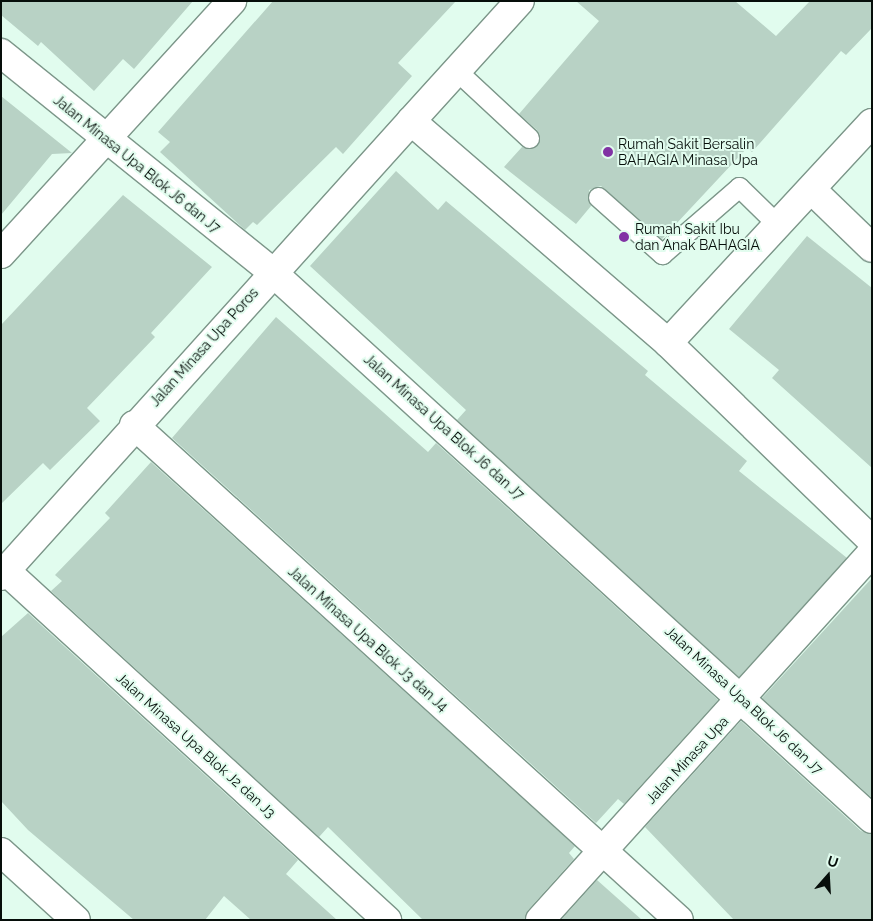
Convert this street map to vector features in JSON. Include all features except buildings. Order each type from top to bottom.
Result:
[{"type":"street","points":[[1,254],[232,1]]},
{"type":"street","name":"Jalan Minasa Upa Poros","points":[[3,574],[271,271],[458,72],[520,1]]},
{"type":"street","name":"Jalan Minasa Upa Blok J6 dan J7","points":[[1,53],[106,141],[271,271],[744,698],[872,819]]},
{"type":"street","points":[[411,121],[668,343],[872,540]]},
{"type":"street","points":[[668,343],[779,226],[872,123]]},
{"type":"street","points":[[812,190],[872,248]]},
{"type":"street","name":"Jalan Minasa Upa Blok J3 dan J4","points":[[134,426],[601,852],[679,920]]},
{"type":"street","name":"Jalan Minasa Upa","points":[[540,920],[744,698],[872,553]]},
{"type":"street","name":"Jalan Minasa Upa Blok J2 dan J3","points":[[3,574],[386,920]]},
{"type":"street","points":[[1,852],[76,920]]},
{"type":"lane","points":[[458,72],[529,138]]},
{"type":"lane","points":[[598,198],[662,254],[739,187],[779,226]]},
{"type":"place","name":"Rumah Sakit Bersalin BAHAGIA Minasa Upa","points":[[608,152]]},
{"type":"place","name":"Rumah Sakit Ibu dan Anak BAHAGIA","points":[[624,237]]}]
